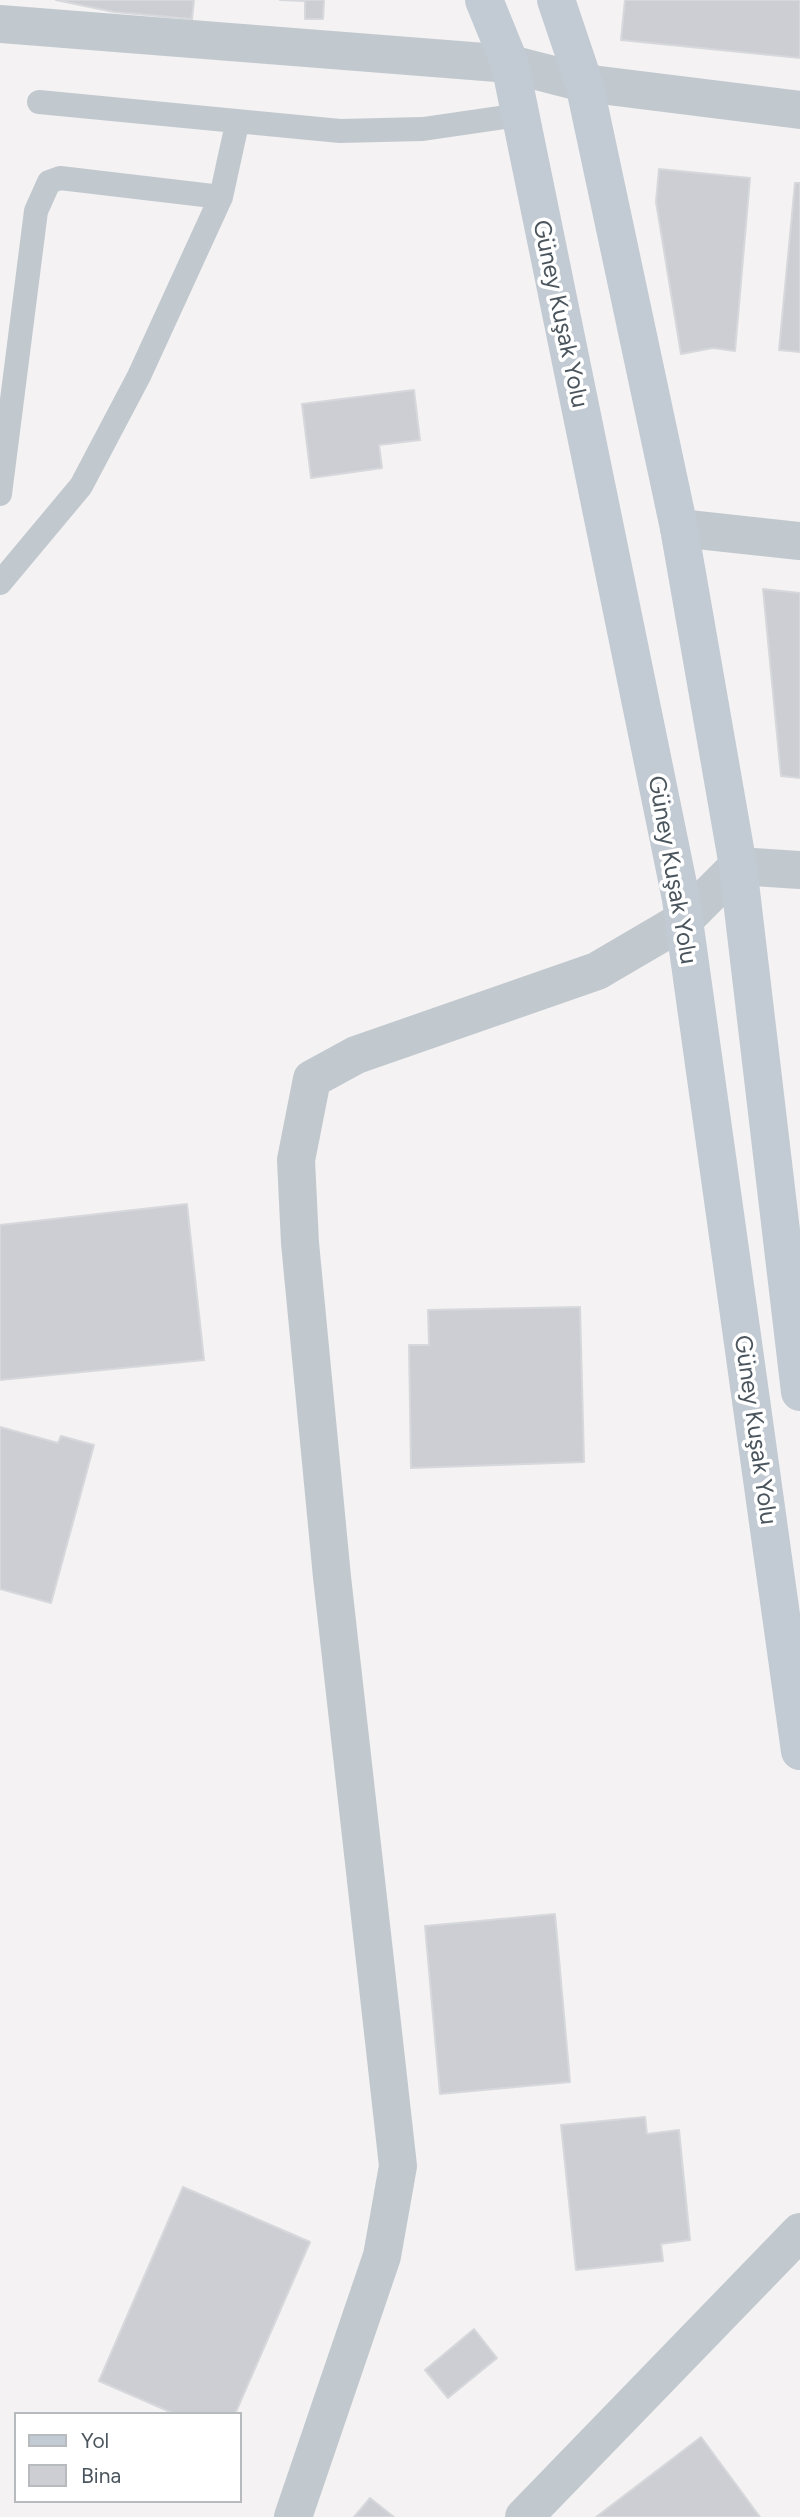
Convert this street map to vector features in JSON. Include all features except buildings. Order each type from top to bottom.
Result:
[{"type":"main road","name":"Güney Kuşak Yolu","points":[[484,0],[510,64],[684,920],[800,1751]]},
{"type":"main road","name":"Güney Kuşak Yolu","points":[[556,0],[584,83],[680,528],[738,866],[800,1392]]},
{"type":"street","points":[[0,24],[510,64],[584,83],[800,110]]},
{"type":"street","points":[[680,528],[800,541]]},
{"type":"street","points":[[293,2517],[382,2256],[398,2166],[331,1577],[300,1243],[296,1160],[312,1079],[356,1055],[597,971],[684,920],[738,866],[800,870]]},
{"type":"street","points":[[524,2517],[800,2232]]},
{"type":"lane","points":[[38,102],[237,124],[340,131],[423,130],[519,115]]},
{"type":"lane","points":[[0,583],[81,486],[139,376],[221,197],[237,124]]},
{"type":"lane","points":[[0,494],[36,211],[50,182],[60,178],[221,197]]}]
